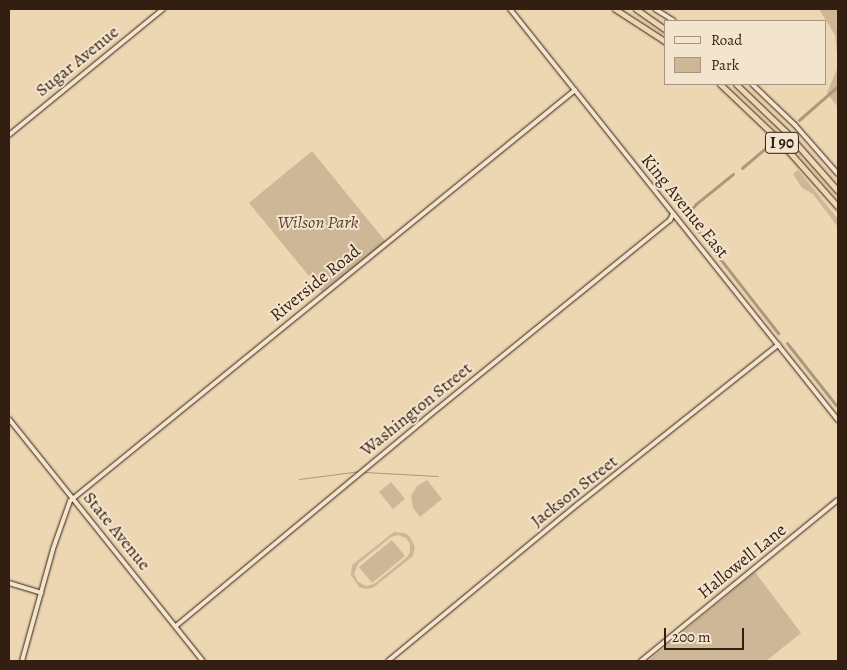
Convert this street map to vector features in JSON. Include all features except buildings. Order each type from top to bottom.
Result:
[{"type":"highway","points":[[615,9],[664,41]]},
{"type":"highway","points":[[636,9],[664,29]]},
{"type":"highway","name":"I 90","points":[[721,85],[777,138],[838,207]]},
{"type":"highway","name":"I 90","points":[[737,85],[786,132],[838,191]]},
{"type":"street","name":"Sugar Avenue","points":[[9,135],[163,9]]},
{"type":"street","name":"King Avenue East","points":[[510,9],[838,420]]},
{"type":"street","points":[[655,9],[672,20]]},
{"type":"street","points":[[753,85],[795,125],[838,174]]},
{"type":"street","name":"Riverside Road","points":[[72,498],[123,460],[575,90]]},
{"type":"street","name":"Washington Street","points":[[176,626],[425,418],[670,220],[674,214]]},
{"type":"street","name":"Jackson Street","points":[[388,661],[562,517],[778,345]]},
{"type":"street","name":"State Avenue","points":[[9,419],[203,661]]},
{"type":"street","points":[[22,661],[67,504],[72,498]]},
{"type":"street","name":"Hallowell Lane","points":[[641,661],[838,500]]},
{"type":"street","points":[[9,583],[41,593]]},
{"type":"green space","points":[[819,9],[838,9],[838,63],[835,35]]},
{"type":"green space","points":[[838,67],[838,107],[827,93]]},
{"type":"green space","name":"Wilson Park","points":[[312,151],[386,242],[322,292],[249,203]]},
{"type":"green space","points":[[798,170],[838,219],[838,227],[813,194],[802,188],[793,174]]},
{"type":"green space","points":[[427,480],[442,499],[420,517],[413,508],[411,496],[417,486]]},
{"type":"green space","points":[[391,482],[405,499],[393,509],[379,492]]},
{"type":"green space","points":[[394,532],[405,533],[410,537],[415,547],[413,556],[373,588],[359,587],[351,575],[352,565]],"holes":[[[398,535],[406,538],[410,544],[410,552],[407,557],[374,584],[366,586],[358,582],[354,574],[358,564],[391,537]]]},
{"type":"green space","points":[[392,540],[405,556],[372,583],[359,567]]},
{"type":"green space","points":[[755,572],[801,633],[766,661],[648,661]]},
{"type":"waterway","points":[[799,120],[838,86]]},
{"type":"waterway","points":[[742,168],[774,141]]},
{"type":"waterway","points":[[733,174],[696,204],[690,211],[689,219],[778,333]]},
{"type":"waterway","points":[[787,343],[836,405]]},
{"type":"waterway","points":[[299,479],[360,471]]},
{"type":"waterway","points":[[364,472],[438,476]]}]
